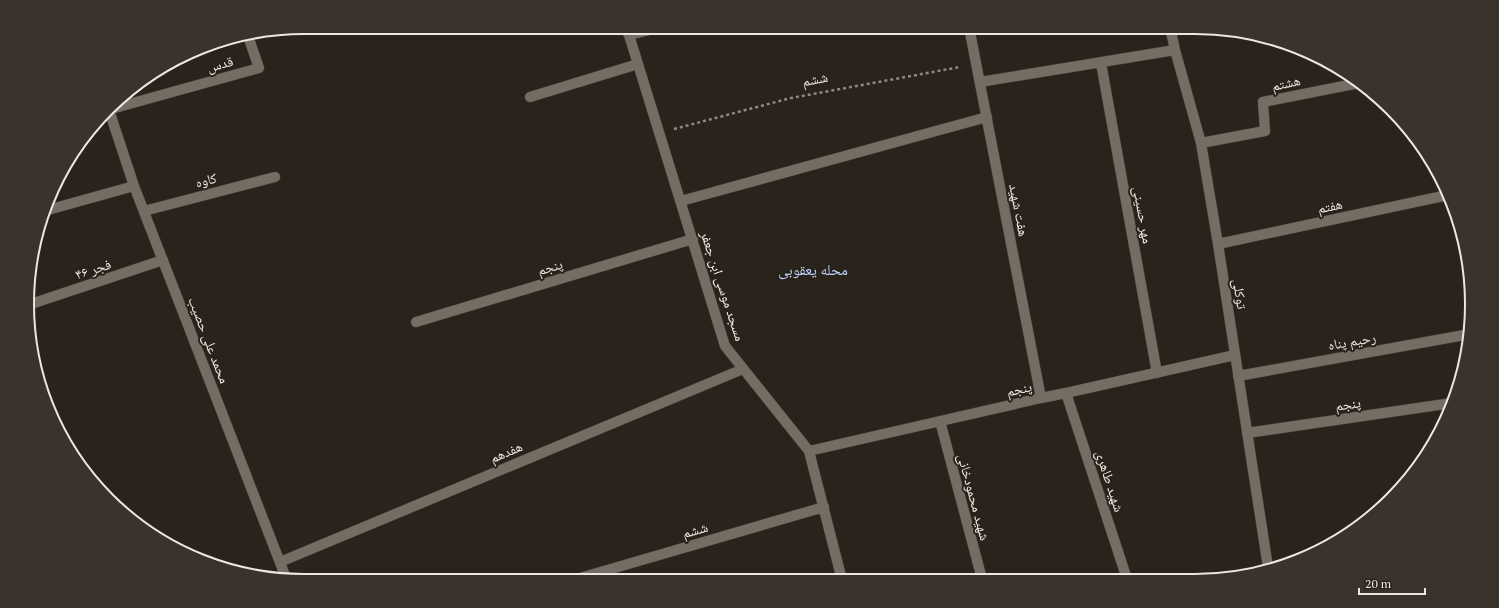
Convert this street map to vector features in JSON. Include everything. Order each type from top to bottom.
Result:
[{"type":"street","name":"مسجد موسی ابن جعفر","points":[[627,34],[660,132],[726,346],[809,451],[841,574]]},
{"type":"street","name":"هفت شهید","points":[[971,34],[1041,398]]},
{"type":"street","name":"توکلی","points":[[1172,34],[1201,144],[1267,564]]},
{"type":"street","name":"قدس","points":[[119,107],[259,68],[249,39]]},
{"type":"street","points":[[980,82],[1175,50]]},
{"type":"street","name":"مهر حسینی","points":[[1101,62],[1157,373]]},
{"type":"street","points":[[530,97],[638,64]]},
{"type":"street","name":"هشتم","points":[[1201,144],[1265,131],[1263,102],[1352,85]]},
{"type":"street","name":"محمد علی حصیب","points":[[111,115],[134,186],[284,573]]},
{"type":"street","points":[[681,201],[987,117]]},
{"type":"street","name":"کاوه","points":[[144,210],[275,178]]},
{"type":"street","points":[[52,208],[134,186]]},
{"type":"street","name":"هفتم","points":[[1218,244],[1442,196]]},
{"type":"street","name":"پنجم","points":[[416,322],[693,239]]},
{"type":"street","name":"فجر ۴۶","points":[[34,303],[163,260]]},
{"type":"street","name":"رحیم پناه","points":[[1238,376],[1463,335]]},
{"type":"street","name":"پنجم","points":[[809,451],[1235,355]]},
{"type":"street","name":"هفدهم","points":[[280,562],[743,369]]},
{"type":"street","name":"شهید طاهری","points":[[1066,393],[1125,574]]},
{"type":"street","name":"پنجم","points":[[1247,433],[1445,404]]},
{"type":"street","name":"شهید محمودخانی","points":[[940,421],[981,574]]},
{"type":"street","name":"ششم","points":[[594,574],[824,507]]},
{"type":"path","name":"ششم","points":[[660,132],[791,98],[977,63]]},
{"type":"district","name":"محله یعقوبی","points":[[813,270]]}]
